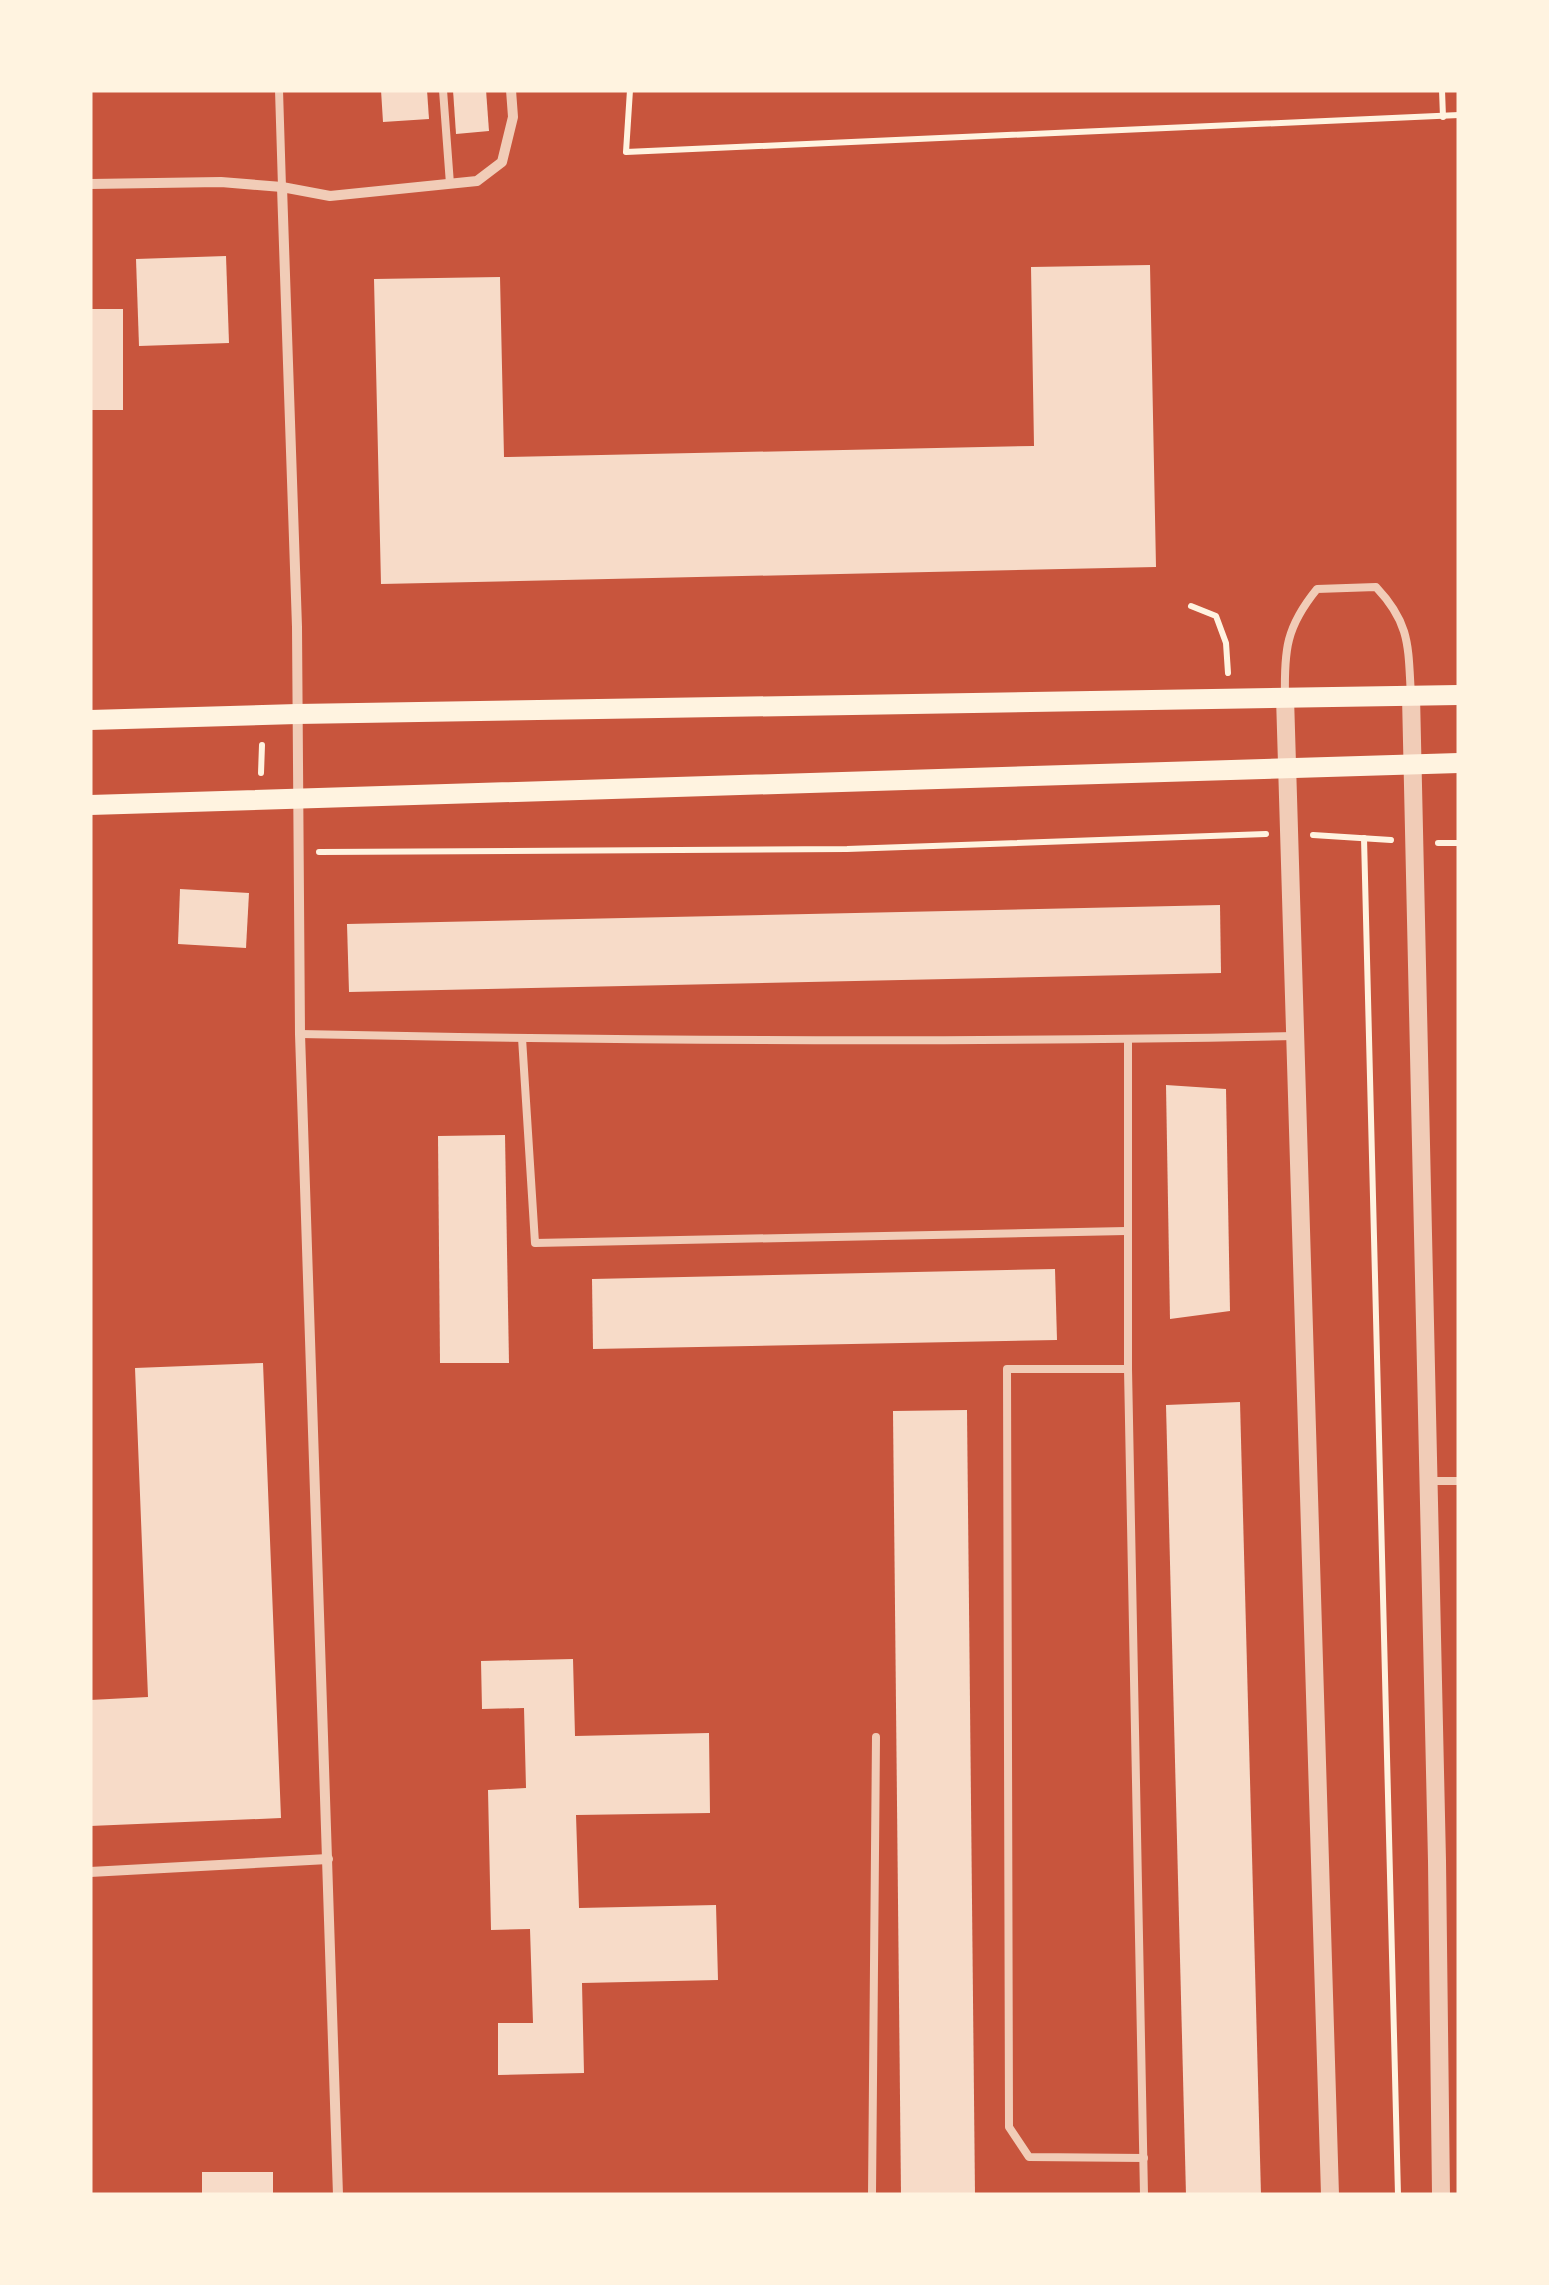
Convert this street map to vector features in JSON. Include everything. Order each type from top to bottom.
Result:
[{"type":"main road","points":[[90,720],[1459,695]]},
{"type":"main road","points":[[90,805],[1459,763]]},
{"type":"street","points":[[90,184],[221,182],[330,196],[476,182],[502,162],[513,118],[511,90]]},
{"type":"street","points":[[282,187],[297,627],[300,1034],[338,2195]]},
{"type":"street","points":[[1411,696],[1441,2195]]},
{"type":"street","points":[[1285,697],[1330,2195]]},
{"type":"street","points":[[90,1872],[328,1859]]},
{"type":"lane","points":[[279,90],[282,187]]},
{"type":"lane","points":[[443,90],[450,184]]},
{"type":"lane","points":[[1285,697],[1287,638],[1299,610],[1316,589],[1376,588],[1396,608],[1406,633],[1411,696]]},
{"type":"lane","points":[[300,1034],[1128,1040],[1295,1036]]},
{"type":"lane","points":[[522,1038],[536,1243],[1126,1231]]},
{"type":"lane","points":[[1128,1040],[1126,1231],[1144,2195]]},
{"type":"lane","points":[[1128,1368],[1007,1368],[1009,2127],[1029,2157],[1144,2158]]},
{"type":"lane","points":[[1429,1481],[1459,1481]]},
{"type":"lane","points":[[872,2195],[876,1737]]},
{"type":"path","points":[[630,90],[626,152],[1459,116]]},
{"type":"path","points":[[1442,90],[1443,116]]},
{"type":"path","points":[[1190,606],[1216,616],[1226,643]]},
{"type":"path","points":[[261,780],[262,746]]},
{"type":"path","points":[[299,852],[846,848],[1288,834],[1414,842]]},
{"type":"path","points":[[1364,838],[1398,2195]]},
{"type":"building","points":[[381,90],[427,90],[429,119],[383,122]]},
{"type":"building","points":[[453,90],[486,90],[489,131],[456,134]]},
{"type":"building","points":[[226,256],[229,343],[139,346],[136,259]]},
{"type":"building","points":[[1150,265],[1156,567],[381,584],[374,279],[500,277],[504,457],[1034,446],[1031,267]]},
{"type":"building","points":[[90,309],[123,309],[123,410],[90,410]]},
{"type":"building","points":[[180,889],[249,893],[246,948],[178,944]]},
{"type":"building","points":[[1220,905],[1221,973],[349,992],[347,924]]},
{"type":"building","points":[[1166,1085],[1226,1089],[1230,1311],[1170,1319]]},
{"type":"building","points":[[505,1135],[509,1363],[440,1363],[438,1136]]},
{"type":"building","points":[[1055,1269],[1057,1340],[593,1349],[592,1279]]},
{"type":"building","points":[[263,1363],[281,1818],[90,1826],[90,1700],[148,1697],[135,1368]]},
{"type":"building","points":[[1240,1402],[1261,2195],[1186,2195],[1166,1405]]},
{"type":"building","points":[[967,1410],[975,2195],[901,2195],[893,1411]]},
{"type":"building","points":[[573,1659],[575,1736],[709,1733],[710,1813],[576,1815],[579,1908],[716,1905],[718,1980],[582,1983],[584,2073],[498,2075],[498,2023],[533,2023],[530,1929],[491,1930],[488,1790],[526,1788],[524,1708],[482,1709],[481,1661]]},
{"type":"building","points":[[202,2172],[273,2172],[273,2195],[202,2195]]}]
